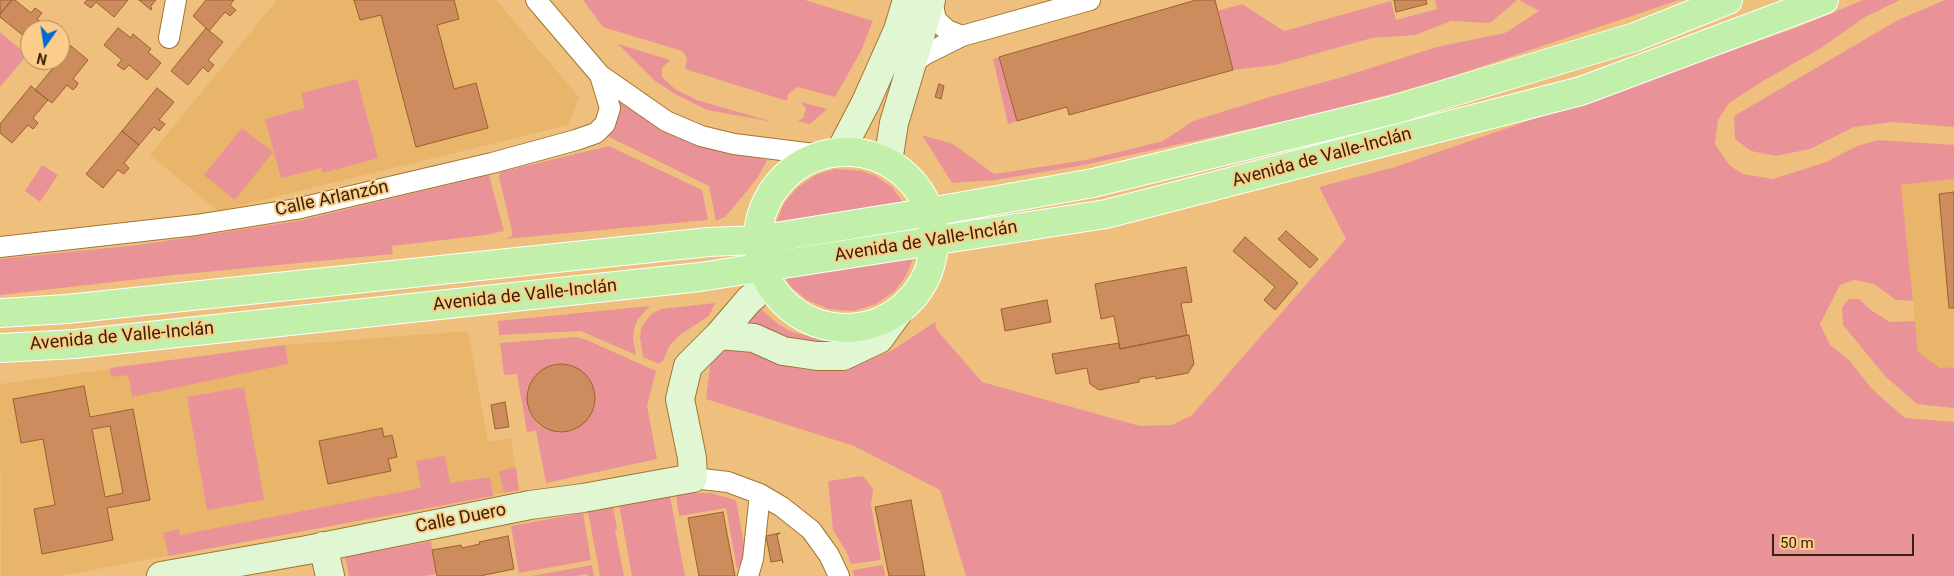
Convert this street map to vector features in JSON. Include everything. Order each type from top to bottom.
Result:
[{"type":"main road","name":"Avenida de Valle-Inclán","points":[[0,313],[96,306],[709,242],[757,240],[1093,183],[1393,110],[1635,37],[1728,0]]},
{"type":"main road","name":"Avenida de Valle-Inclán","points":[[0,348],[84,343],[700,277],[765,275],[935,241],[1106,214],[1581,90],[1824,0]]},
{"type":"main road","points":[[831,153],[865,154],[888,162],[914,183],[930,212],[935,241],[933,258],[928,274],[920,289],[900,310],[873,324],[843,328],[814,322],[788,307],[765,275],[757,240],[762,212],[768,198],[780,180],[797,166],[831,153]]},
{"type":"street","points":[[168,38],[176,0]]},
{"type":"street","points":[[536,0],[600,75],[666,121],[701,136],[734,144],[831,153],[866,102],[898,30],[907,0]]},
{"type":"street","points":[[931,0],[936,20],[947,30],[962,36]]},
{"type":"street","points":[[888,162],[894,123],[931,0]]},
{"type":"street","points":[[911,65],[924,55],[962,36],[1090,0]]},
{"type":"street","name":"Calle Arlanzón","points":[[0,247],[196,225],[296,209],[492,163],[576,140],[596,133],[608,116],[610,108],[600,75]]},
{"type":"street","points":[[693,478],[692,458],[680,399],[688,366],[719,335],[749,300],[765,275]]},
{"type":"street","points":[[719,335],[754,338],[783,351],[817,356],[844,356],[879,340],[900,310]]},
{"type":"street","name":"Calle Duero","points":[[161,576],[315,548],[530,505],[583,498],[693,478],[728,482],[760,494],[782,507],[811,530],[829,555],[839,576]]},
{"type":"street","points":[[748,576],[753,559],[760,494]]},
{"type":"street","points":[[313,576],[315,548]]},
{"type":"street","points":[[315,548],[330,576]]},
{"type":"shaded area","points":[[277,0],[496,0],[579,97],[568,125],[218,211],[150,155]]},
{"type":"shaded area","points":[[583,0],[805,0],[873,21],[861,51],[835,97],[798,87],[788,94],[787,101],[685,69],[687,58],[682,51],[603,27]]},
{"type":"shaded area","points":[[1435,0],[1517,0],[1490,23],[1451,21],[1415,35],[1372,38],[1275,65],[1233,70],[1217,11],[1242,4],[1284,31],[1391,1],[1396,20],[1437,9]]},
{"type":"shaded area","points":[[1519,0],[1679,0],[1441,80],[1322,113],[1084,165],[995,180],[952,183],[922,135],[953,144],[994,174],[1086,160],[1163,141],[1193,121],[1273,96],[1339,78],[1437,47],[1505,33],[1539,11]]},
{"type":"shaded area","points":[[1863,0],[1900,0],[1865,17],[1821,48],[1729,103],[1718,120],[1715,144],[1730,166],[1743,174],[1773,179],[1826,162],[1857,146],[1878,140],[1954,145],[1954,179],[1901,185],[1913,301],[1896,300],[1874,284],[1854,280],[1840,285],[1820,324],[1830,345],[1849,360],[1872,389],[1905,418],[1954,422],[1954,576],[966,576],[940,490],[854,446],[706,399],[711,359],[728,349],[746,347],[779,363],[805,370],[839,371],[891,351],[935,322],[937,330],[982,382],[1140,426],[1172,425],[1192,415],[1346,239],[1319,187],[1395,167],[1796,28]]},
{"type":"shaded area","points":[[1945,0],[1954,0],[1954,127],[1894,122],[1854,127],[1810,149],[1776,156],[1751,151],[1735,139],[1734,116],[1898,20]]},
{"type":"shaded area","points":[[0,32],[20,49],[20,63],[0,87]]},
{"type":"shaded area","points":[[618,44],[670,60],[662,68],[662,77],[675,89],[697,100],[773,122],[707,110],[675,94],[655,81]]},
{"type":"shaded area","points":[[999,57],[1017,121],[1008,124],[993,59]]},
{"type":"shaded area","points":[[357,79],[378,158],[323,173],[321,168],[281,178],[265,119],[305,108],[301,93]]},
{"type":"shaded area","points":[[615,97],[652,123],[717,150],[767,160],[758,177],[742,197],[725,217],[716,221],[709,186],[603,134]]},
{"type":"shaded area","points":[[801,102],[827,109],[810,124],[798,121],[803,118],[806,109]]},
{"type":"shaded area","points":[[242,128],[273,152],[235,200],[204,175]]},
{"type":"shaded area","points":[[609,146],[702,190],[708,220],[505,239],[512,236],[512,231],[499,177],[500,172]]},
{"type":"shaded area","points":[[42,165],[58,175],[40,202],[25,191]]},
{"type":"shaded area","points":[[835,169],[862,171],[874,175],[892,187],[905,205],[776,223],[784,203],[798,187],[816,175]]},
{"type":"shaded area","points":[[489,175],[504,231],[486,235],[392,246],[393,254],[174,275],[0,295],[0,259],[138,245],[298,221]]},
{"type":"shaded area","points":[[1954,179],[1954,367],[1940,368],[1918,352],[1901,185]]},
{"type":"shaded area","points":[[914,256],[907,274],[895,291],[876,304],[853,311],[829,309],[807,300],[791,287],[783,274]]},
{"type":"shaded area","points":[[1849,299],[1859,299],[1872,311],[1890,322],[1915,321],[1918,352],[1940,368],[1954,367],[1954,408],[1917,404],[1885,376],[1843,325],[1842,307]]},
{"type":"shaded area","points":[[715,303],[709,316],[681,334],[670,345],[663,361],[659,364],[643,357],[640,338],[641,328],[651,314],[661,309]]},
{"type":"shaded area","points":[[650,306],[638,319],[634,329],[633,339],[636,355],[581,331],[499,335],[498,321]]},
{"type":"shaded area","points":[[760,308],[777,323],[790,331],[829,342],[810,350],[742,322]]},
{"type":"shaded area","points":[[468,331],[488,442],[511,438],[519,490],[60,576],[1,576],[0,384],[285,345]]},
{"type":"shaded area","points":[[575,337],[587,340],[656,371],[647,406],[657,459],[546,483],[536,431],[527,432],[517,374],[504,375],[500,343]],"holes":[[[554,364],[573,366],[589,378],[595,397],[590,416],[576,429],[558,433],[539,426],[531,415],[527,390],[536,374]]]},
{"type":"shaded area","points":[[285,345],[288,364],[132,397],[129,379],[126,375],[111,377],[110,368]]},
{"type":"shaded area","points":[[244,387],[264,500],[207,510],[187,397]]},
{"type":"shaded area","points":[[445,456],[450,483],[490,477],[493,496],[169,556],[163,533],[179,529],[180,535],[421,488],[416,461]]},
{"type":"shaded area","points":[[516,467],[519,490],[504,493],[499,471]]},
{"type":"shaded area","points":[[863,476],[873,489],[871,505],[881,560],[851,564],[847,553],[833,530],[828,481]]},
{"type":"shaded area","points":[[683,493],[711,493],[736,500],[746,556],[737,569],[726,508],[679,516],[676,495]]},
{"type":"shaded area","points":[[670,496],[685,576],[632,576],[619,505]]},
{"type":"shaded area","points":[[613,507],[617,529],[615,530],[624,576],[600,576],[588,512]]},
{"type":"shaded area","points":[[583,513],[591,560],[519,573],[511,526]]},
{"type":"shaded area","points":[[431,541],[437,574],[424,576],[349,576],[345,557]]},
{"type":"shaded area","points":[[592,565],[594,576],[588,576],[587,574],[574,576],[532,576]]},
{"type":"shaded area","points":[[883,565],[885,576],[854,576],[853,570]]},
{"type":"building","points":[[0,0],[12,0],[0,14]]},
{"type":"building","points":[[12,0],[15,0],[31,13],[35,8],[42,13],[37,19],[38,20],[20,20],[20,33],[0,17],[0,14]]},
{"type":"building","points":[[87,0],[128,0],[114,17],[96,2],[91,8],[84,3]]},
{"type":"building","points":[[139,0],[156,0],[150,7],[152,8],[151,10]]},
{"type":"building","points":[[206,0],[234,0],[230,5],[236,10],[230,16],[225,12],[209,31],[193,16]]},
{"type":"building","points":[[354,0],[454,0],[459,19],[437,25],[454,89],[476,83],[488,128],[416,147],[381,15],[360,20]]},
{"type":"building","points":[[1196,0],[1215,0],[1233,70],[1069,115],[1067,107],[1017,121],[999,57]]},
{"type":"building","points":[[1394,0],[1426,0],[1427,4],[1396,12]]},
{"type":"building","points":[[118,28],[131,38],[133,34],[151,49],[148,52],[161,63],[147,80],[129,65],[124,70],[117,65],[122,60],[104,45]]},
{"type":"building","points":[[206,28],[223,42],[208,60],[214,65],[208,72],[203,67],[188,85],[171,71]]},
{"type":"building","points":[[71,46],[88,60],[73,79],[78,83],[76,87],[73,90],[67,85],[52,103],[35,90],[51,70],[70,70]]},
{"type":"building","points":[[939,84],[944,86],[941,99],[935,97]]},
{"type":"building","points":[[31,86],[48,100],[33,118],[38,123],[33,129],[28,125],[12,143],[0,133],[0,124]]},
{"type":"building","points":[[157,88],[174,102],[159,120],[165,124],[159,131],[154,127],[139,145],[122,131]]},
{"type":"building","points":[[122,131],[139,145],[124,163],[129,168],[124,174],[118,170],[103,188],[86,174]]},
{"type":"building","points":[[1954,192],[1954,308],[1949,308],[1939,194]]},
{"type":"building","points":[[1286,231],[1318,259],[1310,268],[1278,239]]},
{"type":"building","points":[[1245,237],[1298,283],[1275,310],[1264,300],[1275,287],[1233,251]]},
{"type":"building","points":[[1186,267],[1192,302],[1181,303],[1187,335],[1120,349],[1114,316],[1101,319],[1095,284]]},
{"type":"building","points":[[1047,300],[1051,322],[1005,331],[1001,309]]},
{"type":"building","points":[[1189,335],[1194,364],[1188,373],[1156,379],[1155,376],[1139,379],[1139,382],[1099,390],[1090,384],[1087,368],[1056,374],[1052,354],[1119,343],[1120,349]]},
{"type":"building","points":[[561,364],[574,367],[585,374],[592,385],[595,398],[592,411],[585,422],[574,429],[561,432],[548,429],[537,422],[530,411],[527,398],[530,385],[537,374],[548,367]]},
{"type":"building","points":[[84,386],[90,417],[133,409],[150,500],[107,508],[113,540],[42,554],[34,509],[55,505],[43,439],[21,443],[13,399]],"holes":[[[110,426],[123,493],[105,497],[92,429]]]},
{"type":"building","points":[[505,402],[509,427],[495,429],[491,405]]},
{"type":"building","points":[[382,428],[384,437],[392,435],[397,457],[388,459],[391,471],[328,484],[319,441]]},
{"type":"building","points":[[911,500],[925,576],[889,576],[875,507]]},
{"type":"building","points":[[723,512],[735,576],[699,576],[688,518]]},
{"type":"building","points":[[780,533],[777,535],[783,563],[782,560],[771,562],[766,536]]},
{"type":"building","points":[[508,536],[514,569],[480,576],[437,576],[432,550],[461,545],[462,548],[480,544],[479,542]]}]
